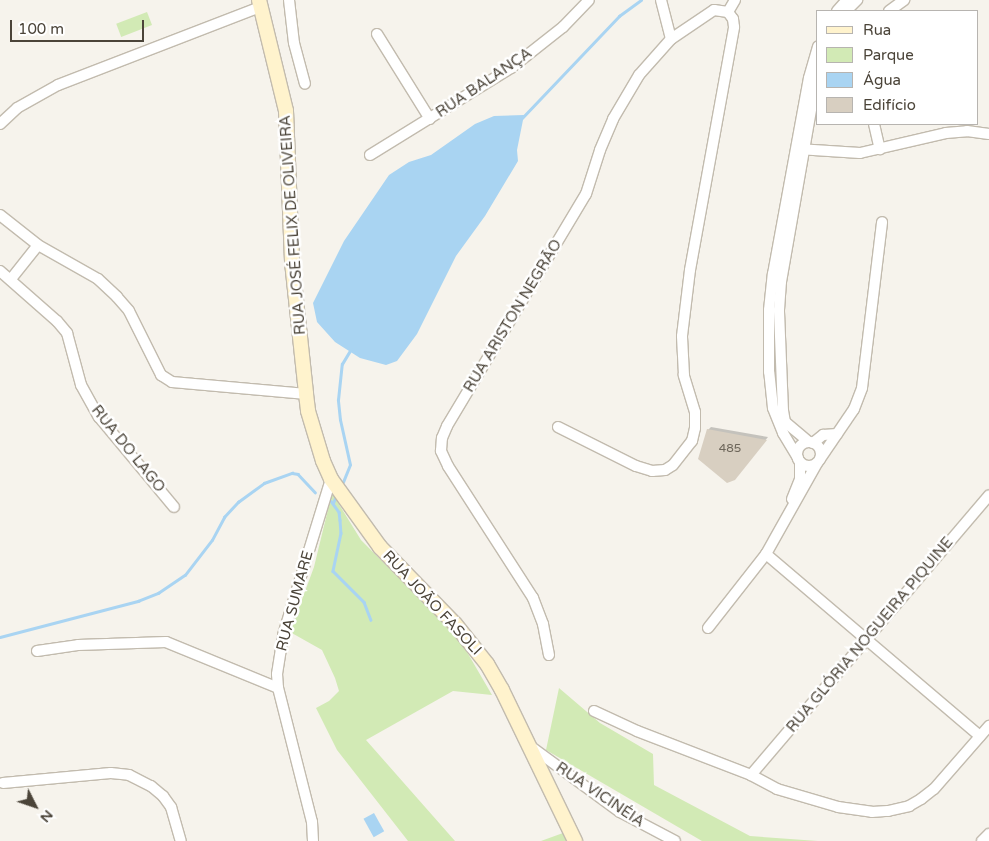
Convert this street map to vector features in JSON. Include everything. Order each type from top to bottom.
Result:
[{"type":"main road","name":"RUA JOSÉ FELIX DE OLIVEIRA","points":[[259,3],[286,111],[292,262],[306,394],[317,443],[332,479]]},
{"type":"main road","name":"RUA JOÃO FASOLI","points":[[332,479],[380,547],[472,643],[502,690],[575,841]]},
{"type":"street","points":[[289,0],[297,58],[305,84]]},
{"type":"street","name":"RUA BALANÇA","points":[[370,156],[489,83],[533,52],[563,27],[589,0]]},
{"type":"street","points":[[661,0],[670,39]]},
{"type":"street","points":[[558,427],[636,466],[652,471],[665,470],[673,465],[692,441],[696,412],[684,375],[682,336],[690,270],[734,27],[733,19],[728,12],[736,0]]},
{"type":"street","points":[[838,10],[847,0]]},
{"type":"street","points":[[847,10],[857,0]]},
{"type":"street","points":[[889,10],[904,0]]},
{"type":"street","points":[[0,124],[17,108],[58,85],[259,3]]},
{"type":"street","name":"RUA ARISTON NEGRÃO","points":[[549,655],[543,624],[533,598],[448,466],[441,451],[442,438],[447,426],[586,194],[600,150],[613,118],[639,76],[670,39],[714,10],[728,12]]},
{"type":"street","points":[[377,34],[430,119]]},
{"type":"street","points":[[816,53],[809,78],[801,149],[781,282],[773,408],[779,424],[799,460],[808,465],[818,461]]},
{"type":"street","points":[[801,149],[816,80]]},
{"type":"street","points":[[874,125],[880,149]]},
{"type":"street","points":[[801,149],[860,153],[946,133],[967,131],[989,134]]},
{"type":"street","points":[[0,215],[38,245],[98,279],[117,297],[129,311],[161,375],[172,382],[306,394]]},
{"type":"street","points":[[708,628],[766,554],[818,461],[854,409],[862,388],[882,222]]},
{"type":"street","points":[[11,280],[38,245]]},
{"type":"street","name":"RUA DO LAGO","points":[[0,271],[57,321],[67,333],[81,386],[99,417],[174,507]]},
{"type":"street","points":[[775,371],[785,422],[820,449],[818,461]]},
{"type":"street","points":[[787,515],[800,479],[799,447],[823,435],[837,434]]},
{"type":"street","name":"RUA SUMARE","points":[[313,841],[306,797],[278,688],[277,674],[283,634],[332,479]]},
{"type":"street","name":"RUA GLÓRIA NOGUEIRA PIQUINE","points":[[751,774],[868,639],[989,494]]},
{"type":"street","points":[[766,554],[980,736]]},
{"type":"street","points":[[37,651],[107,643],[166,642],[278,688]]},
{"type":"street","points":[[594,711],[637,731],[751,774],[777,789],[794,795],[838,806],[888,811],[909,806],[934,789],[989,726]]},
{"type":"street","name":"RUA VICINÉIA","points":[[527,743],[620,812],[676,841]]},
{"type":"street","points":[[4,783],[110,773],[129,775],[151,786],[163,796],[174,814],[181,841]]},
{"type":"street","points":[[982,841],[989,834]]},
{"type":"green space","points":[[147,12],[152,25],[121,37],[116,24]]},
{"type":"green space","points":[[332,493],[361,540],[460,640],[492,695],[453,691],[366,740],[455,841],[408,841],[337,750],[316,708],[329,701],[339,691],[335,678],[322,650],[290,632],[314,567]]},
{"type":"green space","points":[[559,688],[600,723],[653,754],[654,785],[750,836],[818,841],[702,841],[546,750]]},
{"type":"green space","points":[[563,833],[566,841],[541,841]]},
{"type":"water","points":[[524,115],[517,150],[518,161],[485,216],[456,256],[417,334],[397,361],[386,365],[360,358],[335,342],[317,322],[313,303],[344,241],[389,175],[409,162],[431,155],[475,124],[494,116]]},
{"type":"water","points":[[374,813],[384,831],[374,837],[364,819]]},
{"type":"building","points":[[707,429],[767,440],[735,480],[727,483],[698,459]]},
{"type":"waterway","points":[[522,118],[619,16],[641,0]]},
{"type":"waterway","points":[[343,482],[350,465],[340,420],[338,400],[342,364],[351,349]]},
{"type":"waterway","points":[[0,637],[138,601],[158,593],[185,575],[212,540],[224,517],[238,502],[264,483],[292,473],[298,474],[315,492]]},
{"type":"waterway","points":[[333,503],[335,498]]},
{"type":"waterway","points":[[331,501],[339,512],[341,533],[333,571],[364,602],[371,620]]}]
